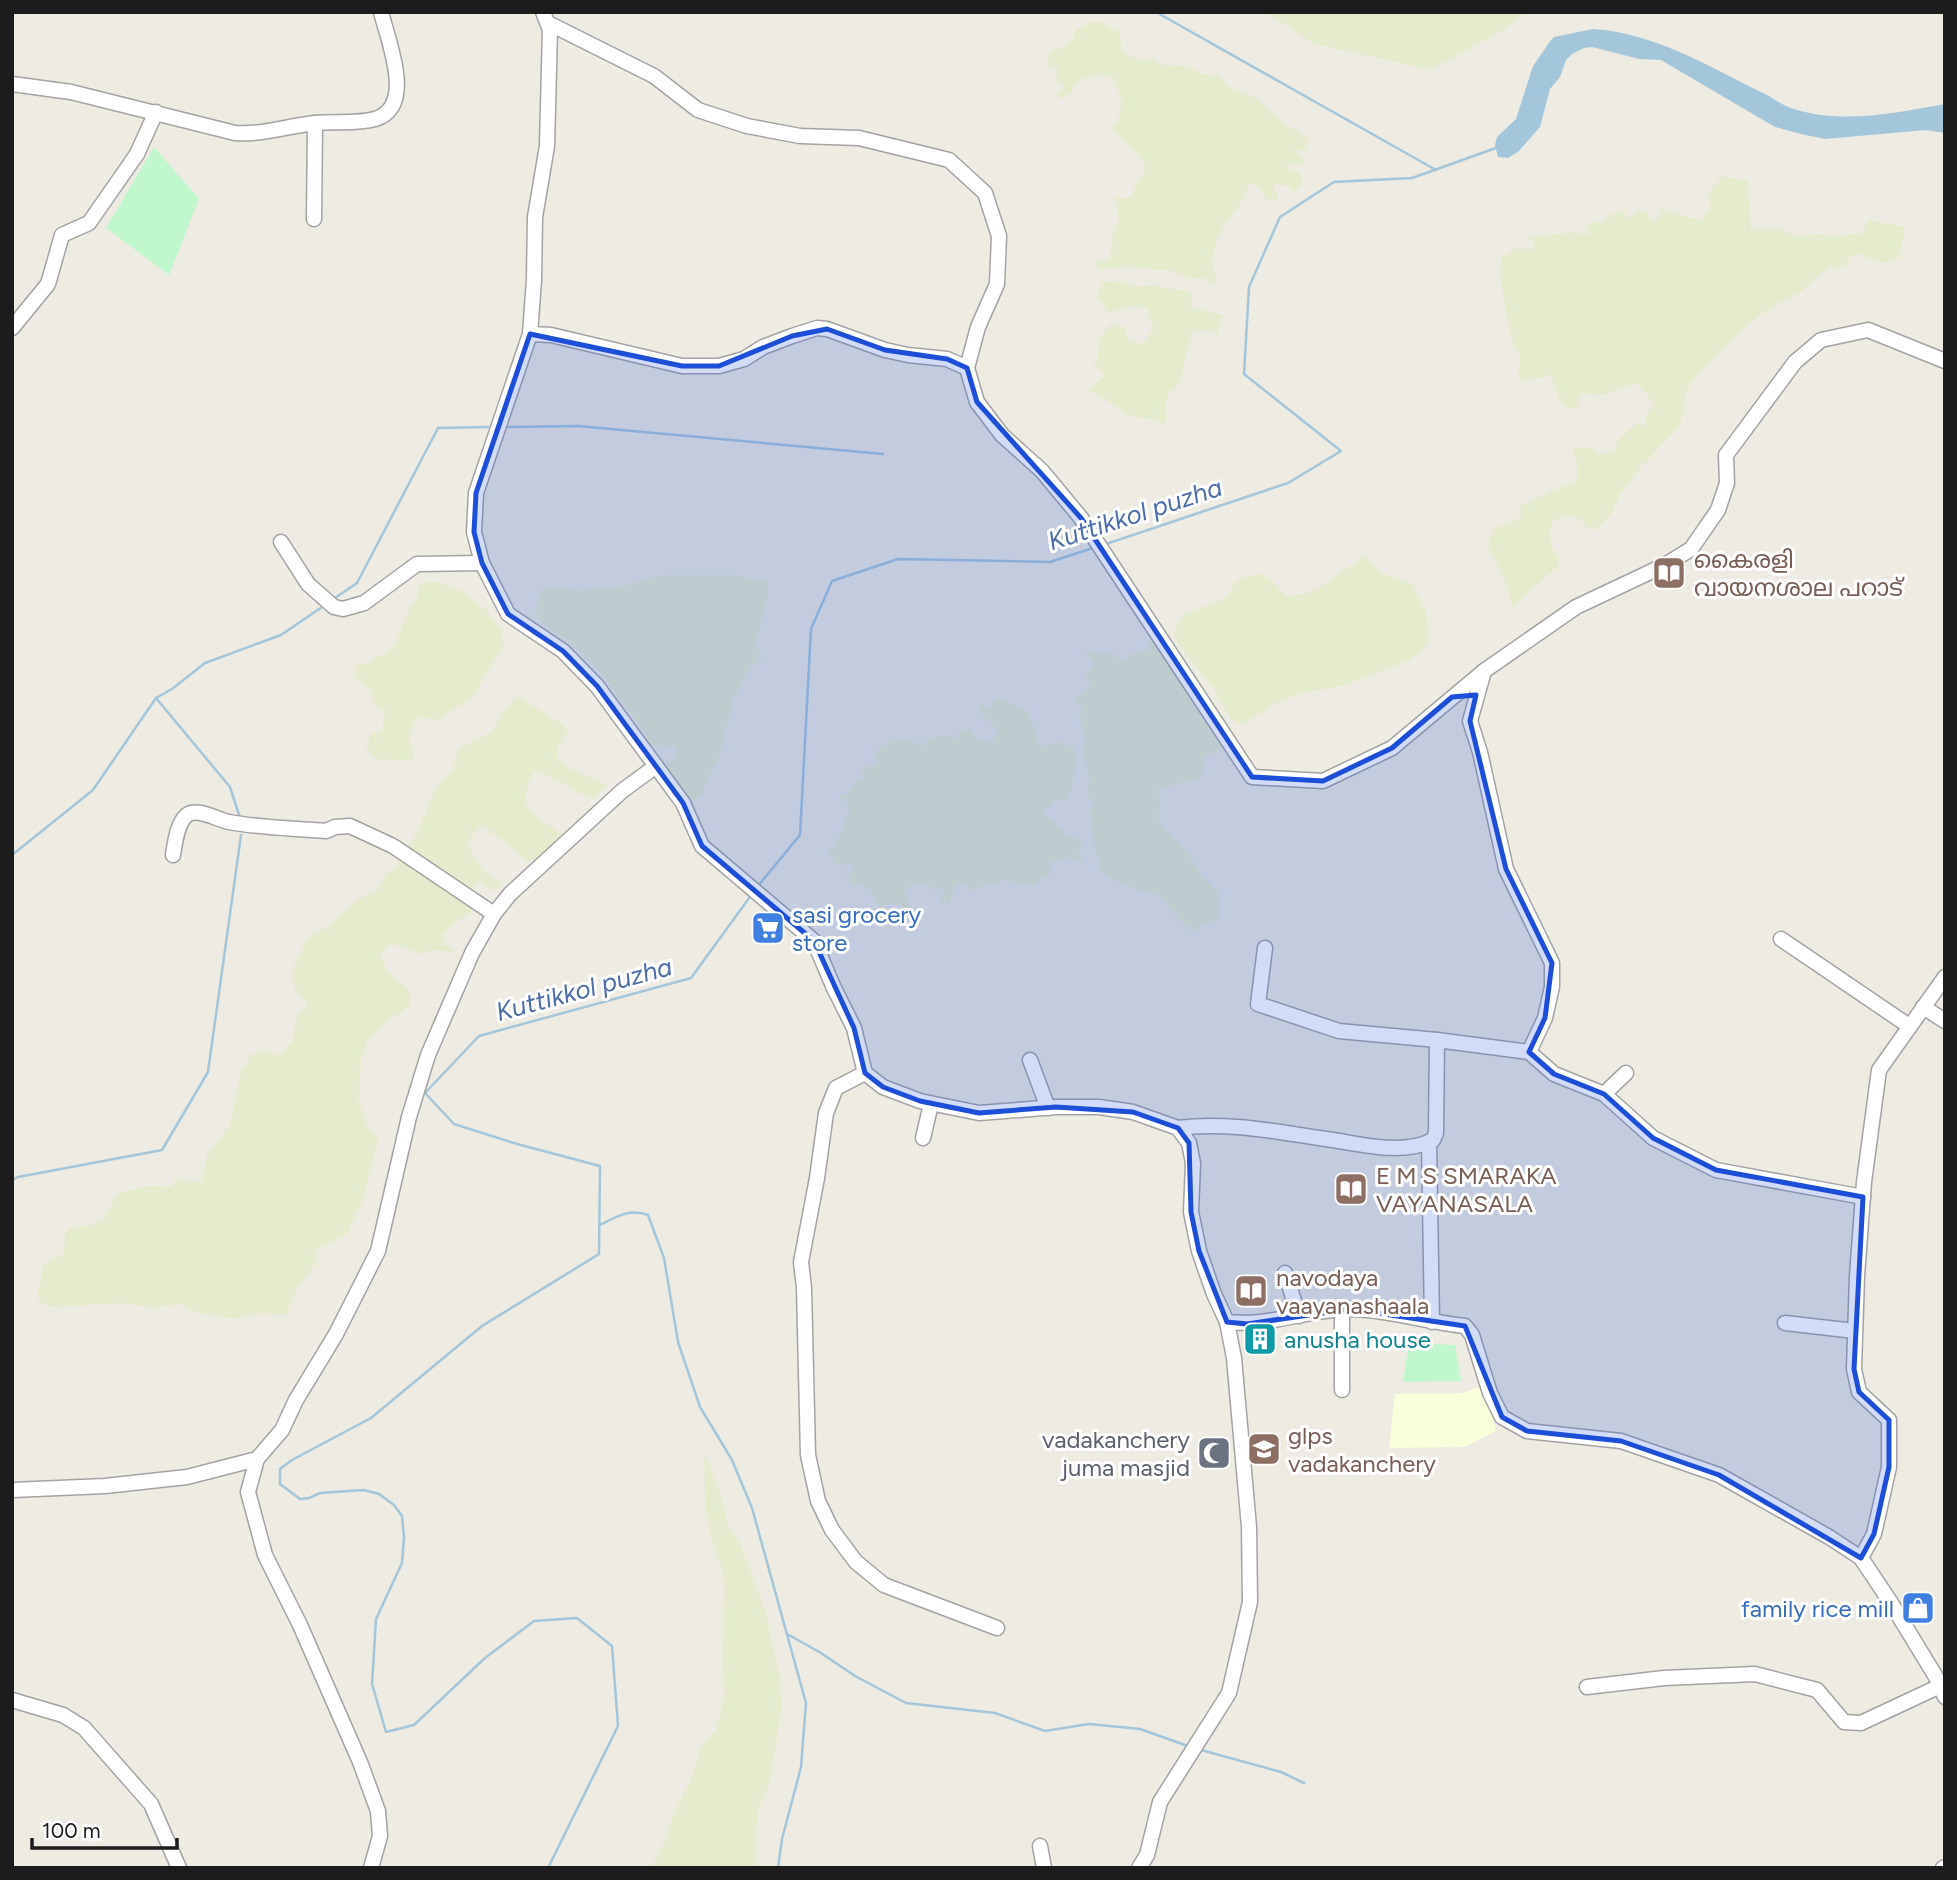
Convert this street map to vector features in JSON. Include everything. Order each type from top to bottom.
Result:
[{"type":"street","points":[[12,84],[71,92],[242,134],[276,131],[314,123],[372,120],[386,115],[396,99],[397,79],[381,12]]},
{"type":"street","points":[[546,18],[550,30],[547,146],[535,217],[530,334],[476,493],[474,532],[482,563],[508,614],[563,651],[597,686],[683,803],[702,846],[814,941],[854,1028],[865,1073],[883,1087],[931,1104],[979,1113],[1099,1107],[1160,1121],[1178,1128],[1223,1126],[1385,1147],[1417,1147],[1433,1140],[1436,1133],[1437,1040]]},
{"type":"street","points":[[546,18],[654,76],[698,110],[747,126],[800,136],[859,138],[948,160],[985,193],[999,236],[997,284],[978,327],[967,368],[977,402],[1002,435],[1042,471],[1082,518],[1252,777],[1322,781],[1392,748],[1484,670],[1576,607],[1665,565],[1691,549],[1718,510],[1727,483],[1726,455],[1795,362],[1821,340],[1868,330],[1945,361]]},
{"type":"street","points":[[12,328],[48,284],[62,235],[89,223],[137,154],[156,112]]},
{"type":"street","points":[[314,123],[314,219]]},
{"type":"street","points":[[530,334],[551,335],[682,366],[719,366],[744,359],[763,347],[817,328],[827,329],[885,351],[947,359],[967,368]]},
{"type":"street","points":[[281,542],[308,584],[334,607],[343,609],[364,603],[416,564],[482,563]]},
{"type":"street","points":[[1484,670],[1470,721],[1480,752],[1506,869],[1552,963],[1552,987],[1545,1018],[1529,1052]]},
{"type":"street","points":[[1452,697],[1476,695]]},
{"type":"street","points":[[371,1868],[380,1836],[378,1811],[360,1762],[300,1625],[265,1555],[248,1492],[257,1459],[282,1430],[296,1400],[336,1334],[378,1251],[409,1117],[428,1055],[472,953],[494,914],[510,894],[622,791],[656,766]]},
{"type":"street","points":[[173,855],[181,824],[186,816],[192,813],[227,822],[286,828],[326,831],[335,827],[350,827],[393,846],[494,914]]},
{"type":"street","points":[[1781,939],[1909,1026]]},
{"type":"street","points":[[1265,948],[1258,1004],[1339,1031],[1529,1052],[1554,1074],[1604,1094],[1653,1138],[1716,1170],[1863,1197]]},
{"type":"street","points":[[1861,1558],[1874,1534],[1889,1466],[1889,1420],[1860,1392],[1854,1369],[1863,1197],[1879,1070],[1945,977]]},
{"type":"street","points":[[1923,1007],[1945,1021]]},
{"type":"street","points":[[1030,1060],[1048,1108]]},
{"type":"street","points":[[865,1073],[836,1088],[826,1113],[801,1262],[808,1455],[818,1501],[832,1530],[856,1562],[884,1585],[997,1628]]},
{"type":"street","points":[[1604,1094],[1626,1073]]},
{"type":"street","points":[[923,1138],[931,1104]]},
{"type":"street","points":[[1139,1868],[1147,1855],[1160,1802],[1229,1693],[1250,1602],[1249,1527],[1234,1358],[1227,1322],[1199,1251],[1191,1212],[1193,1163],[1189,1143],[1178,1128]]},
{"type":"street","points":[[1429,1142],[1432,1322]]},
{"type":"street","points":[[1285,1273],[1299,1316]]},
{"type":"street","points":[[1227,1322],[1247,1324],[1350,1309],[1465,1326],[1472,1335],[1490,1393],[1502,1417],[1527,1431],[1621,1441],[1720,1475],[1829,1536],[1861,1558],[1891,1603],[1942,1691],[1861,1723],[1844,1722],[1817,1690],[1755,1674],[1664,1678],[1587,1687]]},
{"type":"street","points":[[1342,1310],[1342,1390]]},
{"type":"street","points":[[1785,1323],[1855,1331]]},
{"type":"street","points":[[12,1490],[106,1486],[187,1477],[257,1459]]},
{"type":"street","points":[[12,1700],[63,1715],[84,1728],[151,1804],[179,1868]]},
{"type":"street","points":[[1040,1846],[1044,1868]]},
{"type":"highlighted area","points":[[827,329],[885,350],[947,359],[967,368],[977,402],[1081,518],[1252,777],[1323,781],[1392,748],[1452,697],[1476,695],[1470,721],[1506,869],[1552,963],[1545,1018],[1529,1052],[1554,1074],[1604,1094],[1653,1138],[1716,1170],[1863,1197],[1854,1369],[1859,1392],[1889,1420],[1889,1467],[1874,1534],[1861,1558],[1719,1475],[1621,1441],[1527,1431],[1502,1417],[1465,1326],[1350,1309],[1247,1324],[1227,1322],[1199,1251],[1191,1212],[1189,1143],[1178,1128],[1133,1112],[1056,1107],[979,1113],[920,1101],[883,1087],[865,1073],[854,1028],[814,941],[702,846],[683,803],[597,686],[563,651],[508,614],[482,563],[474,532],[476,493],[530,334],[682,366],[719,366],[792,336]]},
{"type":"shaded area","points":[[1264,12],[1527,12],[1500,32],[1431,70],[1315,44]]},
{"type":"shaded area","points":[[1101,22],[1119,32],[1122,51],[1139,61],[1153,59],[1160,65],[1188,66],[1202,74],[1220,76],[1227,86],[1256,98],[1273,115],[1308,139],[1306,151],[1293,150],[1304,159],[1303,164],[1286,165],[1298,172],[1303,180],[1294,193],[1287,186],[1272,183],[1278,196],[1275,202],[1267,201],[1261,189],[1249,183],[1245,197],[1226,222],[1216,241],[1212,264],[1218,280],[1214,284],[1204,278],[1188,278],[1172,271],[1130,267],[1098,269],[1096,260],[1110,261],[1112,236],[1119,219],[1115,196],[1125,199],[1131,196],[1145,171],[1144,164],[1138,153],[1120,138],[1112,127],[1118,121],[1122,101],[1114,81],[1108,76],[1086,77],[1075,84],[1071,93],[1060,99],[1058,94],[1063,88],[1062,83],[1055,82],[1058,68],[1050,67],[1047,54],[1070,43],[1077,29],[1089,23]]},
{"type":"shaded area","points":[[1722,176],[1747,181],[1750,229],[1779,229],[1796,236],[1819,234],[1832,237],[1862,233],[1868,220],[1905,227],[1899,258],[1878,262],[1859,254],[1849,257],[1847,265],[1835,270],[1830,265],[1803,290],[1764,312],[1743,329],[1704,367],[1689,386],[1678,428],[1636,472],[1610,515],[1595,530],[1589,529],[1578,518],[1564,516],[1552,521],[1550,535],[1552,548],[1559,557],[1558,566],[1513,607],[1506,584],[1488,545],[1493,529],[1521,516],[1520,506],[1577,480],[1577,464],[1572,448],[1590,447],[1600,454],[1614,451],[1619,439],[1636,424],[1646,426],[1646,415],[1654,404],[1637,383],[1603,395],[1581,393],[1578,407],[1568,410],[1559,399],[1551,375],[1524,383],[1518,377],[1520,355],[1515,348],[1508,323],[1500,276],[1502,255],[1508,255],[1515,248],[1532,250],[1535,242],[1528,237],[1574,232],[1588,235],[1587,226],[1592,222],[1601,223],[1614,213],[1625,212],[1630,219],[1635,212],[1646,212],[1652,222],[1661,215],[1660,208],[1701,221],[1711,205],[1708,194]]},
{"type":"shaded area","points":[[1120,281],[1137,287],[1153,285],[1188,292],[1192,295],[1191,307],[1224,316],[1219,320],[1222,327],[1218,329],[1217,335],[1212,330],[1190,331],[1192,338],[1182,376],[1174,390],[1169,392],[1165,405],[1167,417],[1163,425],[1151,419],[1129,416],[1099,395],[1088,391],[1094,387],[1094,381],[1100,380],[1097,376],[1104,378],[1103,372],[1093,364],[1094,360],[1097,361],[1100,338],[1110,325],[1123,326],[1129,341],[1143,344],[1153,328],[1147,308],[1129,306],[1109,313],[1097,296],[1103,282]]},
{"type":"shaded area","points":[[1364,556],[1382,573],[1412,584],[1425,609],[1427,645],[1411,659],[1395,666],[1345,685],[1299,694],[1274,704],[1242,725],[1231,719],[1210,684],[1175,640],[1174,631],[1184,614],[1220,601],[1229,594],[1234,583],[1246,576],[1260,574],[1273,581],[1286,596],[1304,594],[1316,590]]},
{"type":"shaded area","points":[[668,575],[733,575],[768,582],[768,597],[756,642],[762,659],[751,667],[733,699],[718,761],[702,794],[688,805],[663,764],[675,761],[677,747],[648,744],[644,731],[589,658],[541,622],[535,609],[543,589],[598,589]]},
{"type":"shaded area","points":[[431,581],[459,589],[487,611],[501,630],[504,644],[473,697],[446,714],[441,721],[421,717],[414,724],[409,735],[414,761],[377,759],[366,750],[371,734],[382,731],[385,711],[373,705],[371,690],[354,678],[357,662],[368,665],[376,656],[387,654],[395,644],[407,613],[416,601],[420,584]]},
{"type":"shaded area","points":[[1153,634],[1226,745],[1204,757],[1201,779],[1158,790],[1158,820],[1189,855],[1204,879],[1218,891],[1218,919],[1191,931],[1157,895],[1123,885],[1102,872],[1096,855],[1090,816],[1090,809],[1095,803],[1088,797],[1089,775],[1083,752],[1086,741],[1079,718],[1083,710],[1073,699],[1090,683],[1085,677],[1094,664],[1085,652],[1113,653],[1120,661],[1147,650]]},
{"type":"shaded area","points":[[517,696],[561,723],[568,731],[557,750],[557,760],[607,785],[592,800],[535,771],[528,782],[525,801],[533,814],[564,836],[541,859],[528,861],[482,825],[466,842],[484,872],[501,883],[495,891],[479,881],[470,890],[479,906],[442,936],[455,952],[434,950],[422,954],[390,943],[380,955],[388,971],[411,992],[409,1006],[381,1026],[368,1041],[361,1058],[359,1101],[366,1123],[378,1140],[365,1196],[346,1235],[317,1249],[315,1265],[296,1290],[286,1315],[260,1313],[235,1319],[197,1313],[179,1304],[153,1308],[125,1303],[54,1307],[40,1303],[37,1295],[44,1264],[64,1253],[65,1233],[72,1227],[88,1226],[102,1221],[118,1193],[150,1186],[171,1187],[175,1180],[202,1182],[207,1155],[230,1125],[241,1072],[251,1055],[261,1050],[279,1056],[292,1041],[297,1017],[308,1005],[294,987],[292,975],[307,939],[327,927],[360,898],[377,891],[387,873],[397,867],[401,856],[418,832],[431,799],[442,779],[451,772],[463,746],[492,731],[504,710]]},
{"type":"shaded area","points":[[996,699],[1017,705],[1029,713],[1040,746],[1063,742],[1074,750],[1076,761],[1071,792],[1066,801],[1056,799],[1042,811],[1066,834],[1086,843],[1077,848],[1082,862],[1068,857],[1059,859],[1050,864],[1050,875],[1041,879],[1034,887],[1005,880],[971,890],[959,883],[949,905],[941,900],[943,889],[934,890],[926,884],[915,885],[905,888],[911,916],[904,908],[894,904],[879,909],[869,888],[859,885],[847,887],[852,877],[843,876],[855,871],[853,864],[837,865],[827,852],[834,848],[848,815],[849,808],[843,808],[849,801],[840,798],[841,793],[848,795],[851,787],[859,780],[864,781],[861,771],[865,772],[864,768],[868,768],[866,764],[872,766],[875,763],[875,752],[882,748],[881,744],[886,745],[888,736],[921,746],[928,739],[939,736],[949,736],[956,740],[960,731],[970,729],[976,739],[983,743],[993,741],[997,731],[990,721],[981,715],[979,705],[989,708]]},
{"type":"shaded area","points":[[1481,1386],[1489,1401],[1496,1431],[1465,1447],[1389,1448],[1395,1394],[1463,1393]]},
{"type":"shaded area","points":[[705,1452],[723,1502],[726,1520],[742,1548],[765,1610],[779,1672],[782,1705],[770,1782],[758,1811],[757,1868],[651,1868],[690,1781],[701,1748],[716,1729],[725,1693],[722,1661],[725,1586],[706,1510]]},
{"type":"green space","points":[[154,147],[199,199],[169,275],[106,228]]},
{"type":"green space","points":[[1409,1343],[1455,1345],[1461,1381],[1403,1382]]},
{"type":"water","points":[[1593,29],[1638,37],[1681,52],[1787,107],[1810,113],[1868,116],[1945,104],[1945,133],[1926,130],[1825,139],[1801,134],[1775,127],[1661,60],[1639,59],[1592,47],[1572,54],[1566,60],[1560,77],[1550,89],[1540,127],[1519,151],[1508,158],[1498,157],[1495,145],[1497,137],[1516,119],[1533,66],[1551,40],[1554,37]]},
{"type":"waterway","points":[[1156,12],[1436,170]]},
{"type":"waterway","name":"Kuttikkol puzha","points":[[1103,545],[1288,483],[1341,451],[1244,374],[1249,287],[1280,217],[1334,182],[1412,178],[1496,148]]},
{"type":"waterway","points":[[506,427],[578,426],[883,454]]},
{"type":"waterway","points":[[335,598],[357,583],[438,428],[488,427]]},
{"type":"waterway","name":"Kuttikkol puzha","points":[[758,886],[800,835],[811,629],[832,581],[898,559],[1050,562],[1093,548]]},
{"type":"waterway","points":[[240,818],[230,787],[156,698],[205,663],[281,635],[322,607]]},
{"type":"waterway","points":[[12,855],[93,790],[156,698]]},
{"type":"waterway","points":[[12,1180],[162,1150],[208,1072],[241,835]]},
{"type":"waterway","name":"Kuttikkol puzha","points":[[548,1868],[618,1726],[612,1646],[577,1618],[534,1621],[485,1658],[414,1725],[386,1732],[372,1684],[376,1619],[402,1563],[402,1516],[394,1505],[379,1494],[364,1490],[320,1493],[300,1499],[280,1484],[280,1469],[371,1418],[482,1326],[599,1254],[600,1166],[454,1124],[425,1093],[479,1036],[691,978],[752,894]]},
{"type":"waterway","points":[[600,1225],[629,1213],[648,1215],[664,1258],[678,1342],[700,1407],[732,1460],[752,1508],[806,1703],[801,1767],[782,1839],[778,1868]]},
{"type":"waterway","points":[[787,1634],[855,1676],[906,1703],[995,1713],[1045,1731],[1089,1724],[1140,1729],[1188,1746]]},
{"type":"waterway","points":[[1201,1750],[1281,1772],[1304,1783]]},
{"type":"place","name":"കൈരളി വായനശാല പറാട്","points":[[1669,573]]},
{"type":"place","name":"sasi grocery store","points":[[768,928]]},
{"type":"place","name":"E M S SMARAKA VAYANASALA","points":[[1351,1189]]},
{"type":"place","name":"navodaya vaayanashaala","points":[[1251,1291]]},
{"type":"place","name":"anusha house","points":[[1260,1339]]},
{"type":"place","name":"glps vadakanchery","points":[[1264,1449]]},
{"type":"place","name":"vadakanchery juma masjid","points":[[1214,1453]]},
{"type":"place","name":"family rice mill","points":[[1918,1608]]}]
